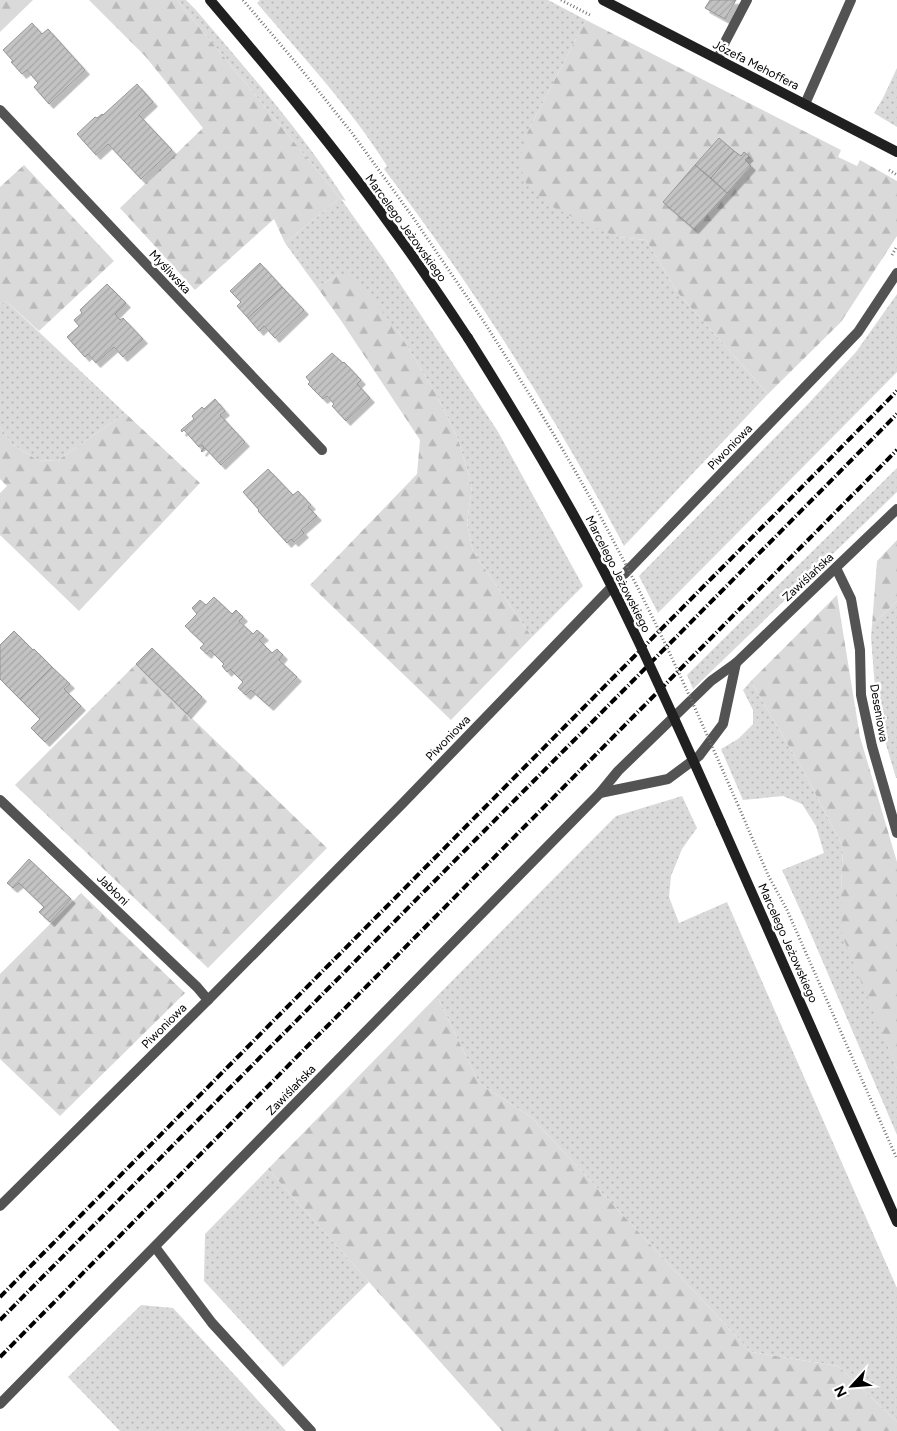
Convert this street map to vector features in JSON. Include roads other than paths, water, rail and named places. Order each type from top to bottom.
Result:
[{"type":"street","name":"Marcelego Jeżowskiego","points":[[210,0],[305,112],[393,229],[468,338],[534,445],[597,557],[660,685],[897,1222]]},
{"type":"street","name":"Józefa Mehoffera","points":[[603,0],[897,152]]},
{"type":"street","points":[[718,59],[746,0]]},
{"type":"street","points":[[805,104],[851,0]]},
{"type":"street","name":"Myśliwska","points":[[0,110],[322,450]]},
{"type":"street","name":"Piwoniowa","points":[[0,1206],[396,810],[858,332],[897,272]]},
{"type":"street","name":"Zawiślańska","points":[[0,1404],[600,794],[618,771],[712,681],[736,663],[897,508]]},
{"type":"street","name":"Deseniowa","points":[[836,568],[851,599],[860,650],[861,695],[872,746],[897,833]]},
{"type":"street","points":[[600,794],[668,779],[699,756],[723,724],[736,663]]},
{"type":"street","name":"Jabłoni","points":[[0,800],[197,987],[208,1000]]},
{"type":"street","points":[[155,1247],[212,1323],[311,1431]]},
{"type":"railway","points":[[0,1297],[897,391]]},
{"type":"railway","points":[[0,1320],[897,414]]},
{"type":"railway","points":[[0,1357],[897,450]]}]
